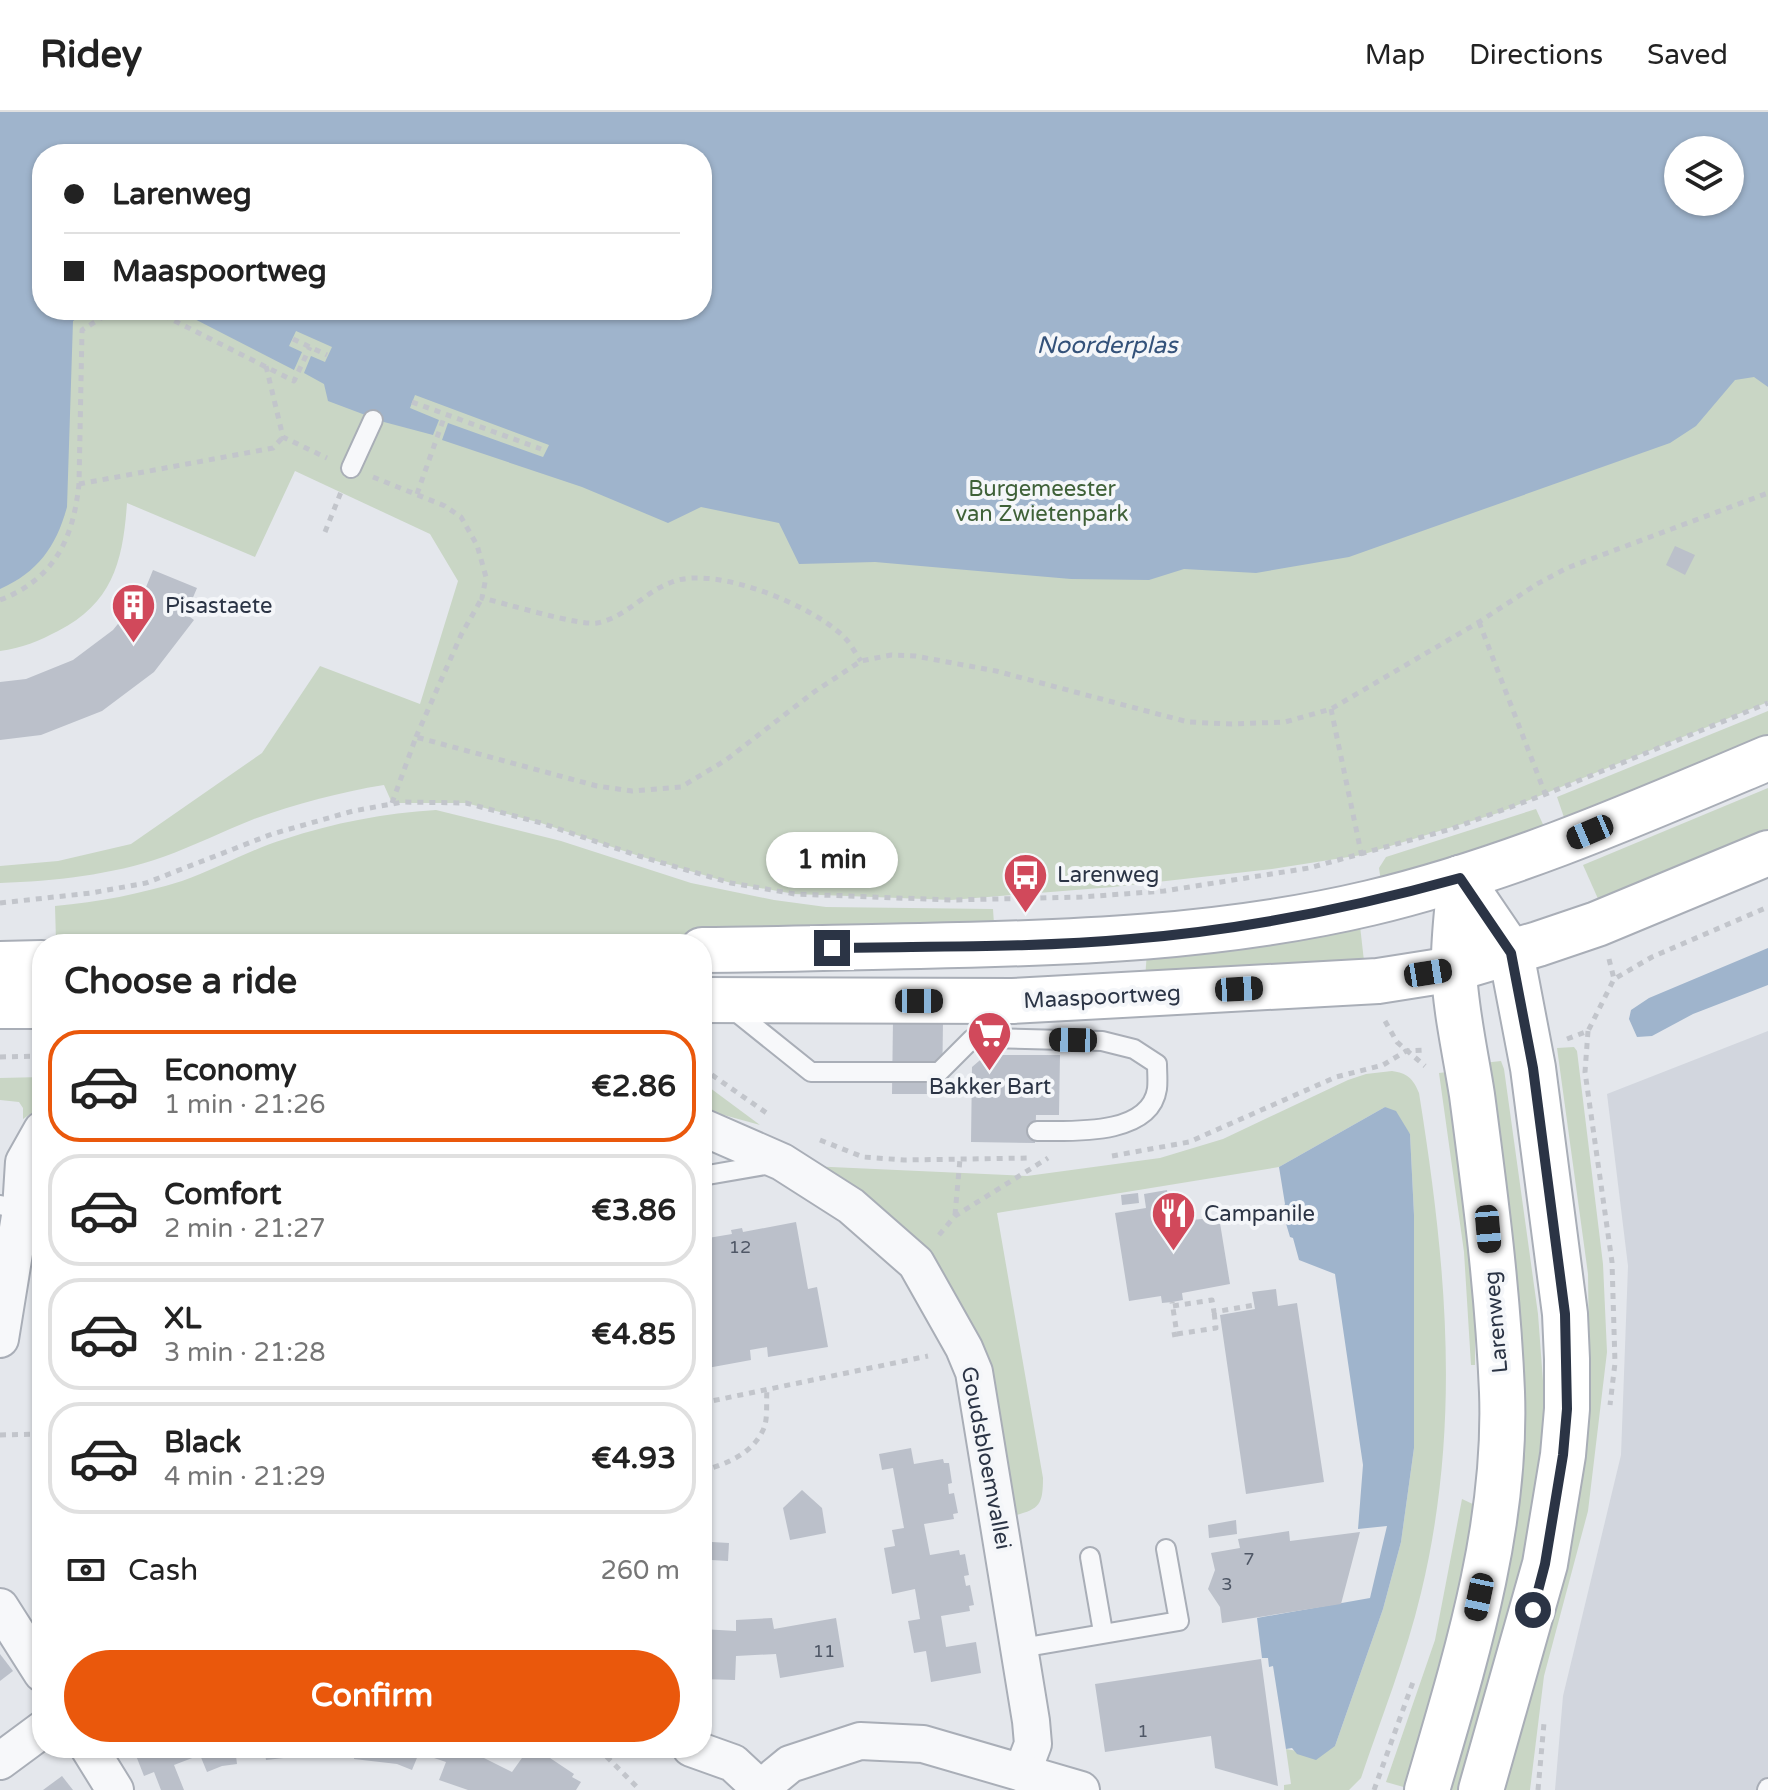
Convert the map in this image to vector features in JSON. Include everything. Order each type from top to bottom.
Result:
[{"type":"main road","points":[[712,950],[1128,940],[1206,932],[1369,903],[1460,878],[1564,843],[1768,758]]},
{"type":"main road","name":"Maaspoortweg","points":[[712,1000],[1013,1001],[1364,982],[1454,969],[1511,953],[1597,924],[1768,853]]},
{"type":"main road","points":[[1460,878],[1511,953],[1530,1043],[1565,1314],[1567,1409],[1563,1455],[1545,1564],[1481,1790]]},
{"type":"main road","name":"Larenweg","points":[[1427,1790],[1475,1619],[1498,1502],[1500,1453],[1502,1395],[1499,1339],[1485,1198],[1454,969],[1460,878]]},
{"type":"main road","points":[[0,964],[32,963]]},
{"type":"main road","points":[[0,1006],[32,1006]]},
{"type":"street","name":"Goudsbloemvallei","points":[[712,1131],[782,1162],[851,1206],[916,1263],[964,1348],[974,1372],[1021,1648],[1033,1744],[1022,1773]]},
{"type":"street","points":[[0,1339],[21,1208],[24,1162],[32,1148]]},
{"type":"street","points":[[0,1607],[32,1657]]},
{"type":"street","points":[[0,1761],[32,1737]]},
{"type":"street","points":[[712,1756],[733,1763],[762,1789],[790,1764],[860,1741],[923,1744],[1081,1790]]},
{"type":"street","points":[[95,1758],[115,1790]]},
{"type":"lane","points":[[351,468],[373,420]]},
{"type":"lane","points":[[712,1000],[811,1072],[939,1072],[972,1039],[988,1038],[1102,1041],[1134,1049],[1157,1064],[1157,1091],[1149,1106],[1132,1120],[1101,1131],[1037,1131]]},
{"type":"lane","points":[[988,1038],[1013,1001]]},
{"type":"lane","points":[[712,1174],[782,1162]]},
{"type":"lane","points":[[1021,1648],[1179,1621],[1166,1549]]},
{"type":"lane","points":[[1090,1557],[1103,1632]]},
{"type":"path","points":[[0,600],[23,591],[58,557],[70,530],[79,484],[82,330],[98,320]]},
{"type":"path","points":[[173,320],[294,381],[310,347]]},
{"type":"path","points":[[293,339],[327,355]]},
{"type":"path","points":[[266,366],[283,437]]},
{"type":"path","points":[[412,402],[541,449]]},
{"type":"path","points":[[417,494],[445,415]]},
{"type":"path","points":[[79,484],[273,448],[283,437]]},
{"type":"path","points":[[283,437],[445,506],[461,517],[477,545],[486,577],[482,598],[461,635],[416,737],[392,803]]},
{"type":"path","points":[[325,532],[351,468]]},
{"type":"path","points":[[416,737],[597,786],[632,791],[681,787],[726,760],[814,692],[861,661],[891,655],[915,656],[996,671],[1188,722],[1285,722],[1331,709],[1567,568],[1768,493]]},
{"type":"path","points":[[482,598],[593,624],[622,615],[669,583],[685,578],[727,581],[789,602],[829,625],[845,637],[861,661]]},
{"type":"path","points":[[1479,622],[1546,794]]},
{"type":"path","points":[[0,903],[91,893],[146,883],[272,834],[392,803],[466,803],[541,823],[731,883],[795,894],[837,898],[983,900],[1164,891],[1261,877],[1361,855],[1451,829],[1546,794],[1768,703]]},
{"type":"path","points":[[1331,709],[1361,855]]},
{"type":"path","points":[[1558,1040],[1588,1031],[1614,979],[1652,957],[1768,907]]},
{"type":"path","points":[[1382,1016],[1397,1042],[1428,1069]]},
{"type":"path","points":[[0,1057],[32,1056]]},
{"type":"path","points":[[916,1263],[955,1216],[1050,1157]]},
{"type":"path","points":[[955,1216],[960,1159]]},
{"type":"path","points":[[1212,1300],[1214,1312],[1216,1328],[1174,1335],[1172,1304],[1212,1300]]},
{"type":"path","points":[[1214,1312],[1255,1305]]},
{"type":"path","points":[[712,1401],[964,1348]]},
{"type":"path","points":[[712,1468],[746,1453],[764,1428],[767,1389]]},
{"type":"path","points":[[0,1435],[32,1434]]},
{"type":"path","points":[[1374,1790],[1415,1677]]},
{"type":"path","points":[[608,1758],[640,1790]]},
{"type":"shaded area","points":[[1768,1031],[1768,1790],[1555,1790],[1563,1696],[1621,1455],[1628,1266],[1607,1094]]},
{"type":"green space","name":"Burgemeester van Zwietenpark","points":[[0,112],[1768,112],[1768,702],[1498,813],[1361,855],[1272,869],[1113,887],[951,900],[795,894],[731,883],[541,823],[466,803],[392,803],[384,785],[286,808],[163,857],[124,868],[62,879],[0,883],[0,866],[58,861],[131,844],[262,753],[320,666],[420,704],[458,581],[430,534],[295,471],[255,557],[127,503],[118,562],[103,593],[77,620],[44,638],[0,651]]},
{"type":"green space","points":[[1768,711],[1768,746],[1568,829],[1557,797]]},
{"type":"green space","points":[[1768,788],[1768,831],[1599,901],[1583,865]]},
{"type":"green space","points":[[1536,809],[1546,831],[1382,889],[1379,868],[1386,857]]},
{"type":"green space","points":[[436,810],[561,841],[691,883],[774,900],[826,907],[993,909],[994,924],[896,939],[712,940],[712,934],[56,934],[55,906],[119,897],[166,886],[272,843],[322,828]]},
{"type":"green space","points":[[1359,917],[1364,961],[1145,980],[1147,951]]},
{"type":"green space","points":[[1574,1047],[1577,1051],[1603,1264],[1607,1352],[1588,1511],[1544,1676],[1530,1790],[1493,1790],[1589,1349],[1588,1274],[1557,1048]]},
{"type":"green space","points":[[1501,1061],[1538,1314],[1545,1408],[1535,1543],[1465,1790],[1446,1790],[1499,1595],[1483,1063]]},
{"type":"green space","points":[[1392,1071],[1409,1077],[1419,1093],[1442,1281],[1446,1405],[1434,1530],[1408,1640],[1361,1778],[1349,1790],[1284,1790],[1284,1785],[1291,1784],[1286,1749],[1297,1751],[1335,1746],[1383,1609],[1401,1542],[1414,1448],[1414,1215],[1410,1134],[1385,1107],[1279,1167],[997,1213],[1043,1478],[1038,1505],[1013,1516],[980,1361],[809,1166],[1027,1176],[1160,1158],[1223,1139],[1348,1080]]},
{"type":"green space","points":[[1455,1071],[1487,1326],[1475,1327],[1475,1365],[1471,1365],[1464,1252],[1439,1073]]},
{"type":"green space","points":[[32,1077],[32,1113],[23,1119],[23,1108],[19,1102],[0,1100],[0,1078]]},
{"type":"green space","points":[[712,1089],[760,1125],[712,1112]]},
{"type":"green space","points":[[1462,1499],[1477,1506],[1464,1580],[1407,1788],[1386,1782],[1435,1640]]},
{"type":"water","name":"Noorderplas","points":[[0,112],[1768,112],[1768,387],[1754,377],[1735,380],[1696,426],[1670,443],[1349,557],[1256,573],[1184,569],[1149,580],[1071,579],[875,562],[799,564],[779,523],[701,507],[668,523],[582,487],[442,440],[448,423],[543,457],[549,445],[415,395],[410,408],[439,420],[433,435],[384,422],[328,401],[324,384],[304,373],[311,356],[325,362],[332,347],[296,331],[289,346],[302,352],[294,370],[196,320],[712,320],[712,144],[32,144],[32,320],[75,320],[67,507],[51,546],[25,575],[0,589]]},
{"type":"water","points":[[1768,948],[1768,985],[1693,1014],[1652,1036],[1637,1037],[1629,1019],[1631,1010],[1649,998]]},
{"type":"water","points":[[1385,1107],[1396,1111],[1410,1134],[1414,1215],[1414,1448],[1401,1542],[1383,1609],[1335,1746],[1316,1760],[1297,1754],[1292,1748],[1286,1749],[1273,1666],[1269,1667],[1268,1658],[1262,1658],[1257,1618],[1370,1598],[1387,1526],[1358,1529],[1363,1465],[1335,1274],[1299,1260],[1282,1210],[1285,1204],[1279,1167]]},
{"type":"building","points":[[1675,546],[1695,555],[1685,575],[1666,565]]},
{"type":"building","name":"Pisastaete","points":[[153,570],[197,588],[186,614],[194,620],[154,672],[102,711],[41,735],[0,740],[0,682],[26,679],[73,660],[113,630],[144,592]]},
{"type":"building","points":[[893,1020],[943,1020],[942,1094],[892,1094]]},
{"type":"building","points":[[986,1055],[1060,1055],[1059,1115],[1036,1115],[1035,1143],[971,1142],[972,1067]]},
{"type":"building","name":"Campanile","points":[[1167,1190],[1169,1205],[1181,1203],[1184,1221],[1219,1217],[1230,1284],[1182,1293],[1183,1300],[1172,1302],[1162,1303],[1161,1296],[1129,1301],[1115,1213],[1146,1208],[1144,1194]]},
{"type":"building","points":[[1138,1193],[1139,1203],[1122,1205],[1121,1195]]},
{"type":"building","points":[[796,1222],[808,1289],[817,1287],[828,1347],[768,1357],[767,1347],[750,1350],[751,1360],[712,1367],[712,1237],[732,1234],[731,1230],[742,1228],[743,1232]]},
{"type":"building","points":[[1276,1289],[1278,1306],[1297,1303],[1324,1482],[1246,1494],[1220,1315],[1255,1309],[1252,1292]]},
{"type":"building","points":[[911,1448],[914,1464],[943,1459],[944,1463],[949,1463],[952,1483],[948,1484],[949,1494],[954,1493],[958,1513],[953,1514],[954,1519],[924,1524],[930,1555],[959,1550],[960,1555],[965,1554],[969,1575],[964,1576],[966,1586],[970,1585],[974,1605],[969,1606],[970,1611],[941,1616],[946,1647],[976,1642],[981,1673],[931,1682],[926,1651],[914,1653],[908,1621],[920,1619],[915,1589],[892,1594],[884,1548],[895,1546],[892,1530],[904,1528],[893,1468],[882,1470],[879,1454]]},
{"type":"building","points":[[802,1490],[822,1508],[826,1533],[790,1540],[783,1508]]},
{"type":"building","points":[[1236,1520],[1237,1534],[1209,1538],[1208,1525]]},
{"type":"building","points":[[1289,1531],[1290,1541],[1360,1532],[1341,1604],[1222,1623],[1220,1607],[1208,1589],[1215,1570],[1211,1553],[1240,1548],[1238,1539]]},
{"type":"building","points":[[712,1542],[729,1543],[728,1561],[712,1560]]},
{"type":"building","points":[[772,1618],[774,1629],[836,1618],[844,1667],[780,1678],[776,1654],[736,1656],[735,1680],[712,1679],[712,1630],[736,1631],[736,1620]]},
{"type":"building","points":[[0,1654],[13,1671],[0,1681]]},
{"type":"building","points":[[1261,1659],[1278,1786],[1215,1768],[1211,1736],[1105,1752],[1095,1684]]},
{"type":"building","points":[[137,1758],[192,1758],[174,1765],[184,1790],[161,1790],[154,1772],[144,1776]]},
{"type":"building","points":[[201,1758],[236,1758],[237,1764],[207,1772]]},
{"type":"building","points":[[417,1758],[412,1770],[397,1764],[354,1759]]},
{"type":"building","points":[[434,1758],[484,1758],[512,1772],[522,1758],[550,1758],[581,1782],[576,1790],[468,1790],[439,1780],[446,1762]]},
{"type":"building","points":[[62,1776],[73,1790],[43,1790]]},
{"type":"place","name":"Pisastaete","points":[[134,645]]},
{"type":"place","name":"Larenweg","points":[[1026,914]]},
{"type":"place","name":"Bakker Bart","points":[[990,1073]]},
{"type":"place","name":"Campanile","points":[[1173,1253]]},
{"type":"route","points":[[832,948],[1056,944],[1206,932],[1369,903],[1460,878],[1511,953],[1530,1043],[1565,1314],[1567,1409],[1563,1455],[1545,1564],[1533,1610]]}]
